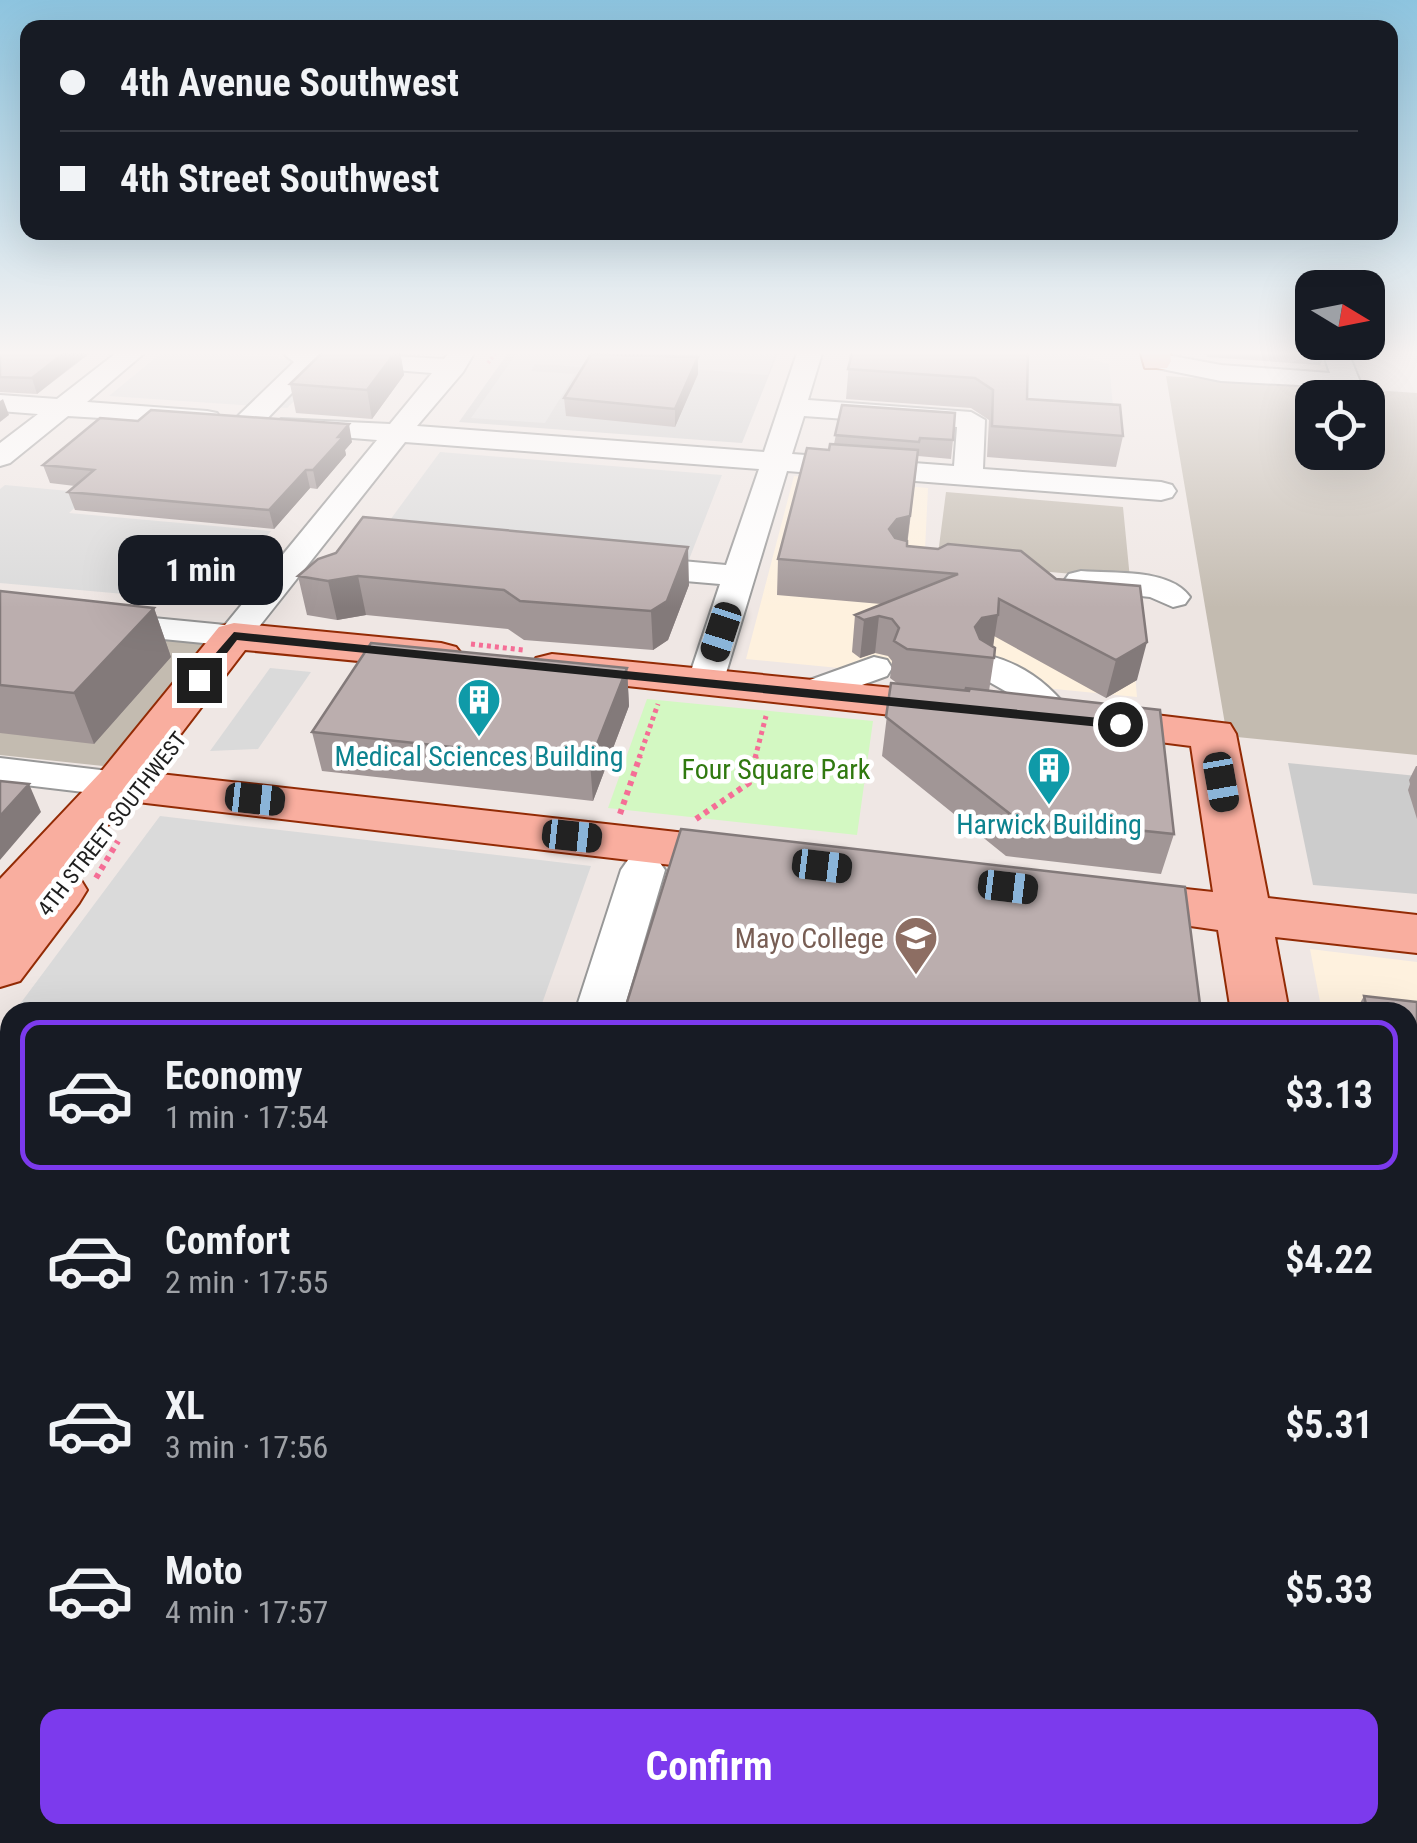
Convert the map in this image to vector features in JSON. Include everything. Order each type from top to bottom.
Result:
[{"type":"main road","points":[[246,637],[705,683],[788,701],[1056,718],[1213,734],[1258,1002]]},
{"type":"main road","name":"4TH STREET SOUTHWEST","points":[[0,966],[128,785],[246,637]]},
{"type":"main road","points":[[128,785],[788,862]]},
{"type":"main road","name":"4TH STREET SOUTHWEST","points":[[0,913],[128,785]]},
{"type":"main road","points":[[1059,893],[1417,934]]},
{"type":"street","points":[[0,458],[27,436]]},
{"type":"street","name":"4TH STREET SOUTHWEST","points":[[246,637],[342,540],[408,436]]},
{"type":"street","name":"4TH STREET SOUTHWEST","points":[[246,637],[408,436]]},
{"type":"street","points":[[449,436],[1161,491]]},
{"type":"street","points":[[705,683],[784,436]]},
{"type":"street","points":[[968,477],[970,436]]},
{"type":"street","points":[[592,563],[740,576]]},
{"type":"street","points":[[1047,578],[1158,588],[1173,597]]},
{"type":"street","points":[[0,613],[246,637]]},
{"type":"street","points":[[990,667],[1009,674],[1037,695],[1056,718]]},
{"type":"street","points":[[788,701],[874,668]]},
{"type":"street","points":[[0,770],[128,785]]},
{"type":"street","points":[[602,1002],[643,870]]},
{"type":"path","points":[[691,822],[749,783],[788,701]]},
{"type":"path","points":[[620,814],[658,702]]},
{"type":"shaded area","points":[[648,436],[745,436],[742,443]]},
{"type":"shaded area","points":[[1176,436],[1295,436],[1295,470],[1385,470],[1385,436],[1417,436],[1417,755],[1227,736]]},
{"type":"shaded area","points":[[440,452],[722,475],[683,575],[371,546]]},
{"type":"shaded area","points":[[794,476],[928,488],[924,570],[1127,585],[1137,697],[746,659]]},
{"type":"shaded area","points":[[5,485],[90,493],[69,513],[271,531],[228,584],[192,600],[0,583],[0,489]]},
{"type":"shaded area","points":[[946,492],[1123,507],[1130,579],[937,562]]},
{"type":"shaded area","points":[[0,622],[209,645],[103,766],[0,755]]},
{"type":"shaded area","points":[[270,668],[311,672],[258,749],[210,751]]},
{"type":"shaded area","points":[[1288,763],[1417,776],[1417,894],[1313,885]]},
{"type":"shaded area","points":[[160,816],[591,866],[543,1002],[21,1002]]},
{"type":"shaded area","points":[[1310,949],[1417,962],[1417,1002],[1320,1002]]},
{"type":"green space","name":"Four Square Park","points":[[647,699],[873,721],[857,835],[608,808]]},
{"type":"building","points":[[78,436],[343,437],[269,510],[68,492],[94,470],[43,465]]},
{"type":"building","points":[[847,436],[953,436],[953,440],[920,438],[919,442]]},
{"type":"building","points":[[830,444],[918,450],[910,516],[897,519],[889,529],[895,538],[907,541],[907,546],[938,549],[948,544],[1021,551],[1056,579],[1140,586],[1147,642],[1116,660],[999,599],[998,615],[982,618],[975,627],[980,639],[995,648],[994,658],[907,649],[894,641],[899,628],[892,619],[879,616],[864,620],[855,615],[958,574],[778,559],[807,448],[829,450]]},
{"type":"building","points":[[363,517],[688,547],[667,601],[651,611],[520,601],[504,590],[358,576],[328,581],[298,576],[318,559],[336,553]]},
{"type":"building","points":[[0,591],[154,608],[74,693],[0,685]]},
{"type":"building","points":[[371,643],[627,668],[590,762],[312,732]]},
{"type":"building","points":[[891,683],[1160,710],[1174,834],[1014,817],[886,717]]},
{"type":"building","points":[[0,781],[29,784],[0,816]]},
{"type":"building","name":"Mayo College","points":[[681,829],[1185,887],[1200,1002],[627,1002]]},
{"type":"building","points":[[1364,996],[1417,1002],[1366,1002]]},
{"type":"place","name":"Medical Sciences Building","points":[[479,738]]},
{"type":"place","name":"Harwick Building","points":[[1049,806]]},
{"type":"place","name":"Mayo College","points":[[916,976]]},
{"type":"route","points":[[199,680],[234,636],[1120,724]]}]
